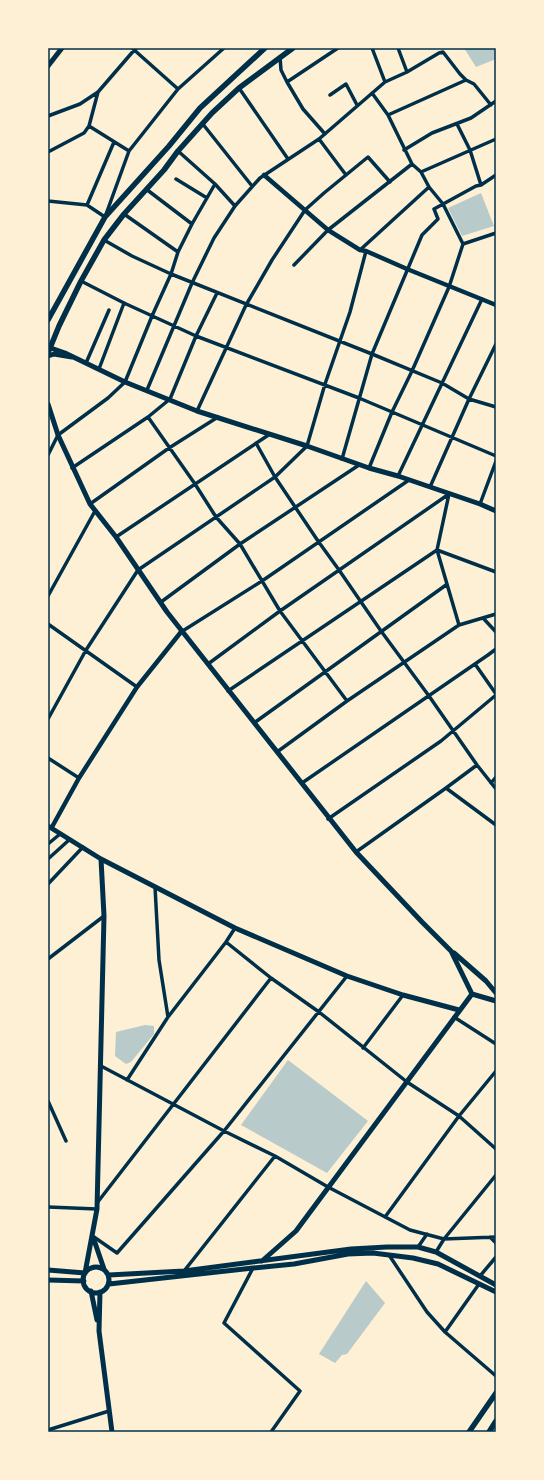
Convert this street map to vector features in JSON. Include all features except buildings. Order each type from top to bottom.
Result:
[{"type":"main road","points":[[48,66],[62,48]]},
{"type":"main road","points":[[48,320],[105,217],[169,146],[200,108],[265,48]]},
{"type":"main road","points":[[48,352],[81,281],[104,240],[124,214],[164,170],[202,123],[239,88],[293,48]]},
{"type":"main road","points":[[169,146],[178,151]]},
{"type":"main road","points":[[48,352],[65,353],[73,358]]},
{"type":"main road","points":[[48,352],[86,363],[125,382],[197,411],[307,446],[342,460],[398,476],[480,504],[496,512]]},
{"type":"main road","points":[[48,404],[58,435],[90,504],[116,537],[181,632],[302,783],[328,819],[356,852],[422,922],[451,951],[486,981],[496,993]]},
{"type":"main road","points":[[50,827],[101,859],[235,928],[347,976],[403,995],[459,1010]]},
{"type":"main road","points":[[93,1236],[104,1269],[109,1275],[109,1284],[100,1292],[87,1289],[84,1281],[97,1206],[104,916],[101,859]]},
{"type":"main road","points":[[451,951],[472,994],[496,1001]]},
{"type":"main road","points":[[261,1261],[296,1231],[472,994]]},
{"type":"main road","points":[[109,1275],[184,1270],[351,1249],[387,1246],[418,1247],[436,1252],[496,1285]]},
{"type":"main road","points":[[109,1284],[294,1264],[348,1254],[373,1253],[413,1258],[438,1264],[496,1292]]},
{"type":"main road","points":[[48,1270],[85,1272],[96,1266],[104,1269]]},
{"type":"main road","points":[[48,1280],[84,1281]]},
{"type":"main road","points":[[91,1291],[99,1331],[112,1432]]},
{"type":"main road","points":[[99,1331],[100,1292]]},
{"type":"main road","points":[[469,1432],[496,1393]]},
{"type":"main road","points":[[489,1432],[496,1421]]},
{"type":"street","points":[[48,116],[80,104],[98,92],[134,48],[178,89]]},
{"type":"street","points":[[48,201],[87,205],[105,217],[129,151],[178,89],[224,48]]},
{"type":"street","points":[[286,82],[338,48]]},
{"type":"street","points":[[372,48],[385,82]]},
{"type":"street","points":[[398,48],[407,72]]},
{"type":"street","points":[[437,48],[466,80],[474,84],[491,105]]},
{"type":"street","points":[[147,390],[192,283],[214,238],[235,206],[252,186],[264,175],[319,139],[385,82],[407,72],[441,52]]},
{"type":"street","points":[[280,57],[281,70],[286,82],[303,109],[325,134]]},
{"type":"street","points":[[388,115],[466,80]]},
{"type":"street","points":[[330,95],[346,84],[357,105]]},
{"type":"street","points":[[239,88],[288,160]]},
{"type":"street","points":[[48,152],[84,134],[89,126],[98,92]]},
{"type":"street","points":[[369,468],[392,412],[412,371],[449,286],[463,244],[443,204],[420,172],[412,164],[388,115],[372,93]]},
{"type":"street","points":[[404,150],[432,133],[471,118],[496,101]]},
{"type":"street","points":[[202,123],[252,186]]},
{"type":"street","points":[[457,124],[470,150],[482,185]]},
{"type":"street","points":[[89,126],[129,151]]},
{"type":"street","points":[[319,139],[346,175]]},
{"type":"street","points":[[420,172],[496,139]]},
{"type":"street","points":[[87,205],[114,142]]},
{"type":"street","points":[[178,151],[215,184],[235,206]]},
{"type":"street","points":[[197,411],[246,305],[272,260],[305,210],[368,157],[390,182]]},
{"type":"street","points":[[294,265],[328,230],[412,164]]},
{"type":"street","points":[[264,175],[328,230],[360,250],[366,251],[496,305]]},
{"type":"street","points":[[342,460],[372,354],[422,235],[438,219],[434,209],[476,186],[482,185],[496,175]]},
{"type":"street","points":[[176,179],[207,198]]},
{"type":"street","points":[[48,455],[58,435],[108,398],[125,382],[171,274],[178,252],[215,184]]},
{"type":"street","points":[[360,250],[430,187]]},
{"type":"street","points":[[146,189],[192,224]]},
{"type":"street","points":[[124,214],[178,252]]},
{"type":"street","points":[[463,244],[496,233]]},
{"type":"street","points":[[104,240],[132,256],[192,283],[442,383],[470,399],[496,407]]},
{"type":"street","points":[[48,719],[86,650],[138,570],[275,477],[307,446],[325,384],[350,312],[366,251]]},
{"type":"street","points":[[81,281],[124,303],[196,336],[325,384],[496,456]]},
{"type":"street","points":[[72,468],[148,417],[170,399],[196,336],[217,293]]},
{"type":"street","points":[[398,476],[482,298]]},
{"type":"street","points":[[99,369],[124,303]]},
{"type":"street","points":[[86,363],[109,310]]},
{"type":"street","points":[[430,487],[496,344]]},
{"type":"street","points":[[148,417],[216,517],[240,544],[280,611],[347,701]]},
{"type":"street","points":[[90,504],[169,448],[218,417]]},
{"type":"street","points":[[116,537],[270,434]]},
{"type":"street","points":[[256,442],[275,477],[295,508],[381,631],[454,730],[477,765],[496,789]]},
{"type":"street","points":[[480,504],[496,461]]},
{"type":"street","points":[[161,602],[240,544],[359,465]]},
{"type":"street","points":[[50,827],[138,687],[181,632],[262,581],[318,541],[409,480]]},
{"type":"street","points":[[449,494],[437,550],[459,626]]},
{"type":"street","points":[[208,664],[280,611],[449,494]]},
{"type":"street","points":[[48,596],[95,511]]},
{"type":"street","points":[[437,550],[496,572]]},
{"type":"street","points":[[228,691],[437,550]]},
{"type":"street","points":[[254,722],[446,585]]},
{"type":"street","points":[[277,752],[347,701],[405,664],[459,626],[496,614]]},
{"type":"street","points":[[483,618],[496,632]]},
{"type":"street","points":[[48,624],[138,687]]},
{"type":"street","points":[[302,783],[496,649]]},
{"type":"street","points":[[328,819],[441,741],[496,695],[475,664]]},
{"type":"street","points":[[48,758],[80,778]]},
{"type":"street","points":[[356,852],[477,765]]},
{"type":"street","points":[[491,783],[496,777]]},
{"type":"street","points":[[446,788],[496,825]]},
{"type":"street","points":[[48,844],[60,834]]},
{"type":"street","points":[[48,859],[69,840]]},
{"type":"street","points":[[48,884],[83,847]]},
{"type":"street","points":[[155,887],[159,960],[168,1017]]},
{"type":"street","points":[[48,959],[104,916]]},
{"type":"street","points":[[127,1080],[168,1017],[226,942],[235,928]]},
{"type":"street","points":[[226,942],[271,978],[319,1012],[407,1082],[459,1116],[496,1149]]},
{"type":"street","points":[[93,1236],[117,1253],[224,1131],[347,976]]},
{"type":"street","points":[[48,1207],[97,1206],[271,978]]},
{"type":"street","points":[[363,1048],[403,995]]},
{"type":"street","points":[[454,1017],[496,1044]]},
{"type":"street","points":[[101,1066],[173,1105],[275,1156],[328,1187],[410,1230],[444,1239],[496,1237]]},
{"type":"street","points":[[385,1217],[459,1116],[496,1071]]},
{"type":"street","points":[[48,1102],[66,1141]]},
{"type":"street","points":[[184,1270],[275,1156]]},
{"type":"street","points":[[436,1252],[444,1239],[496,1175]]},
{"type":"street","points":[[418,1247],[427,1234]]},
{"type":"street","points":[[490,1237],[496,1243]]},
{"type":"street","points":[[389,1255],[427,1312],[445,1332],[496,1376]]},
{"type":"street","points":[[480,1276],[496,1257]]},
{"type":"street","points":[[253,1268],[224,1323],[300,1391],[271,1432]]},
{"type":"street","points":[[445,1332],[479,1284]]},
{"type":"street","points":[[48,1430],[109,1411]]},
{"type":"shaded area","points":[[464,48],[496,48],[496,59],[476,67]]},
{"type":"shaded area","points":[[481,193],[494,226],[462,236],[448,208]]},
{"type":"shaded area","points":[[145,1025],[154,1026],[154,1034],[131,1062],[126,1064],[115,1056],[116,1032]]},
{"type":"shaded area","points":[[288,1060],[368,1121],[327,1173],[241,1125]]},
{"type":"shaded area","points":[[366,1281],[385,1303],[347,1354],[342,1355],[335,1363],[319,1354]]}]
